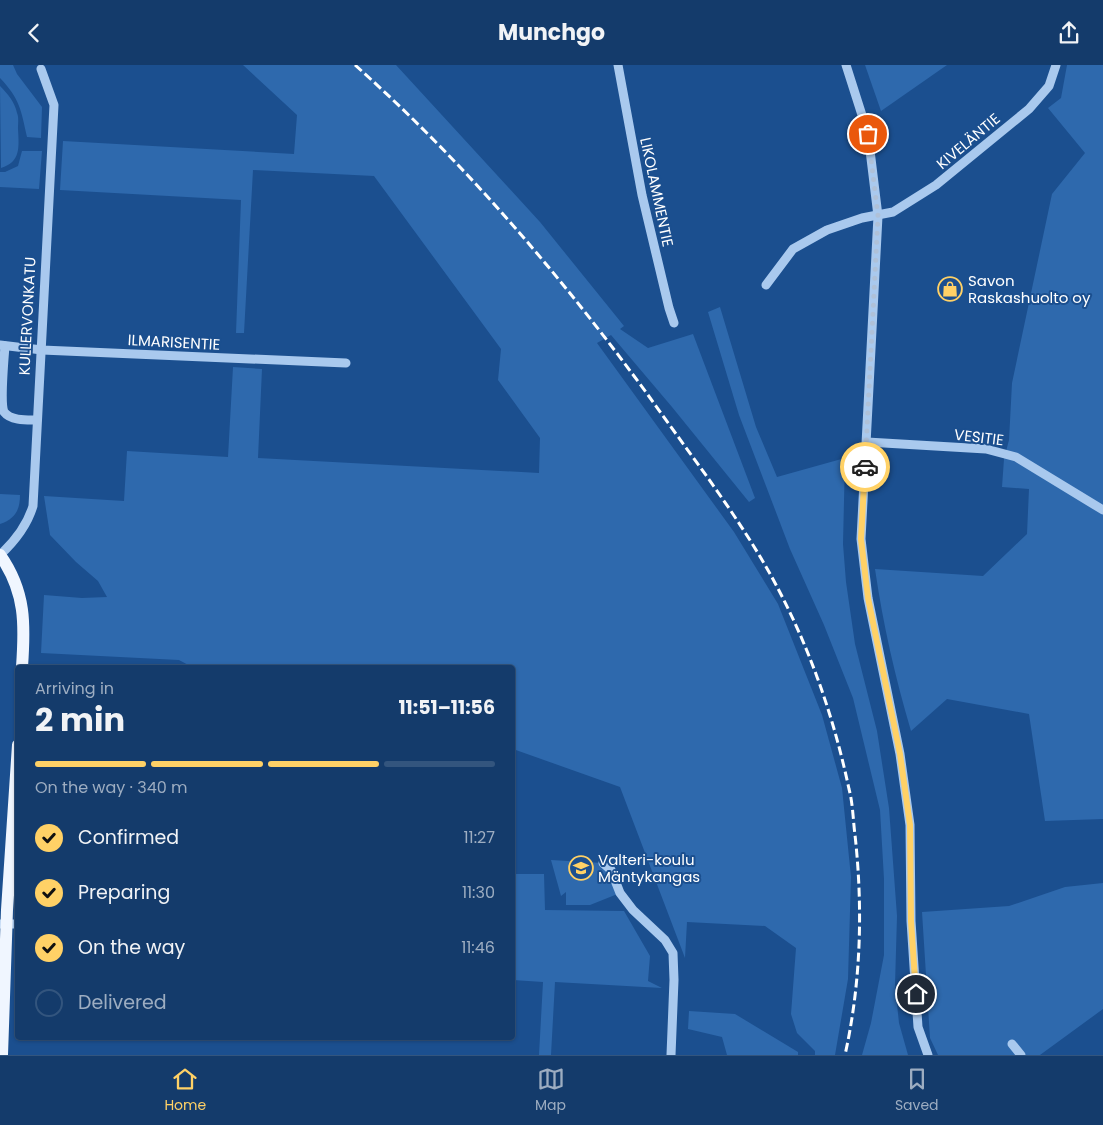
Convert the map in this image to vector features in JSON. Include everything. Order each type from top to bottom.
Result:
[{"type":"main road","name":"KULLERVONKATU","points":[[0,555],[13,576],[20,596],[24,637],[22,665]]},
{"type":"main road","points":[[2,1055],[15,799]]},
{"type":"street","name":"LIKOLAMMENTIE","points":[[618,65],[642,195],[674,323]]},
{"type":"street","points":[[846,65],[868,134],[878,216],[861,539],[868,598],[900,754],[910,825],[911,921],[918,1027],[928,1055]]},
{"type":"street","name":"KIVELÄNTIE","points":[[766,285],[794,249],[827,231],[862,218],[893,212],[936,185],[1029,109],[1049,86],[1056,65]]},
{"type":"street","name":"KULLERVONKATU","points":[[0,555],[15,541],[30,518],[33,506],[54,105],[41,69]]},
{"type":"street","points":[[2,346],[1,403],[4,412],[20,419],[37,420]]},
{"type":"street","name":"ILMARISENTIE","points":[[2,346],[42,350],[346,363]]},
{"type":"street","name":"VESITIE","points":[[867,442],[986,449],[1016,457],[1103,510]]},
{"type":"street","points":[[603,863],[611,870],[620,893],[632,910],[665,940],[673,953],[674,981],[671,1055]]},
{"type":"street","points":[[1012,1043],[1021,1055]]},
{"type":"shaded area","points":[[0,65],[13,65],[17,74],[42,107],[41,138],[27,137],[19,105],[12,92],[0,78]]},
{"type":"shaded area","points":[[243,65],[396,65],[540,222],[624,326],[620,329],[648,348],[693,334],[755,498],[749,502],[611,335],[597,343],[734,532],[778,604],[822,715],[842,788],[851,877],[848,979],[835,1055],[815,1055],[815,1051],[797,1033],[791,1014],[796,948],[765,926],[687,922],[685,958],[620,787],[515,750],[515,665],[188,665],[179,660],[41,653],[44,595],[82,598],[107,597],[98,581],[76,562],[50,535],[44,496],[124,501],[127,451],[228,457],[233,367],[262,369],[258,458],[539,473],[540,438],[498,380],[501,349],[374,176],[253,170],[244,333],[236,333],[241,200],[60,190],[63,141],[294,154],[297,115]]},
{"type":"shaded area","points":[[865,65],[947,65],[881,111]]},
{"type":"shaded area","points":[[1067,65],[1103,65],[1103,819],[1045,821],[1029,714],[947,699],[911,731],[890,650],[875,569],[983,576],[1027,534],[1029,489],[1002,487],[1004,459],[1009,440],[1012,383],[1052,194],[1085,153],[1048,108],[1061,98]]},
{"type":"shaded area","points":[[0,86],[16,109],[19,142],[15,158],[8,165],[1,168]]},
{"type":"shaded area","points":[[22,151],[42,151],[39,189],[0,187],[0,172],[5,172],[18,166]]},
{"type":"shaded area","points":[[720,307],[756,427],[777,477],[845,458],[843,544],[846,582],[855,644],[877,731],[889,808],[897,916],[895,985],[899,1023],[908,1055],[862,1055],[871,1023],[884,955],[884,879],[880,810],[853,698],[824,625],[790,549],[739,415],[708,312]]},
{"type":"shaded area","points":[[0,494],[20,495],[16,513],[13,517],[0,524]]},
{"type":"shaded area","points":[[551,860],[603,863],[620,893],[590,905],[566,905],[566,892],[561,896]]},
{"type":"shaded area","points":[[515,874],[544,874],[545,910],[624,911],[650,956],[648,981],[662,988],[555,982],[551,1055],[539,1055],[543,982],[515,980]]},
{"type":"shaded area","points":[[1103,883],[1103,1009],[1040,1055],[938,1055],[930,1038],[922,912],[1009,906],[1065,887]]},
{"type":"shaded area","points":[[689,1011],[735,1014],[798,1052],[798,1055],[727,1055],[722,1037],[688,1029]]},
{"type":"railway","points":[[355,65],[396,102],[473,181],[581,307],[648,395],[726,504],[769,572],[783,598],[807,651],[827,705],[843,761],[851,800],[858,862],[860,918],[854,1001],[845,1055]]},
{"type":"way so far","points":[[865,467],[878,216],[868,134]]},
{"type":"place","name":"Savon Raskashuolto oy","points":[[950,289]]},
{"type":"place","name":"Valteri-koulu Mäntykangas","points":[[581,868]]},
{"type":"route","points":[[865,467],[861,539],[868,598],[900,754],[910,825],[911,921],[916,994]]}]
